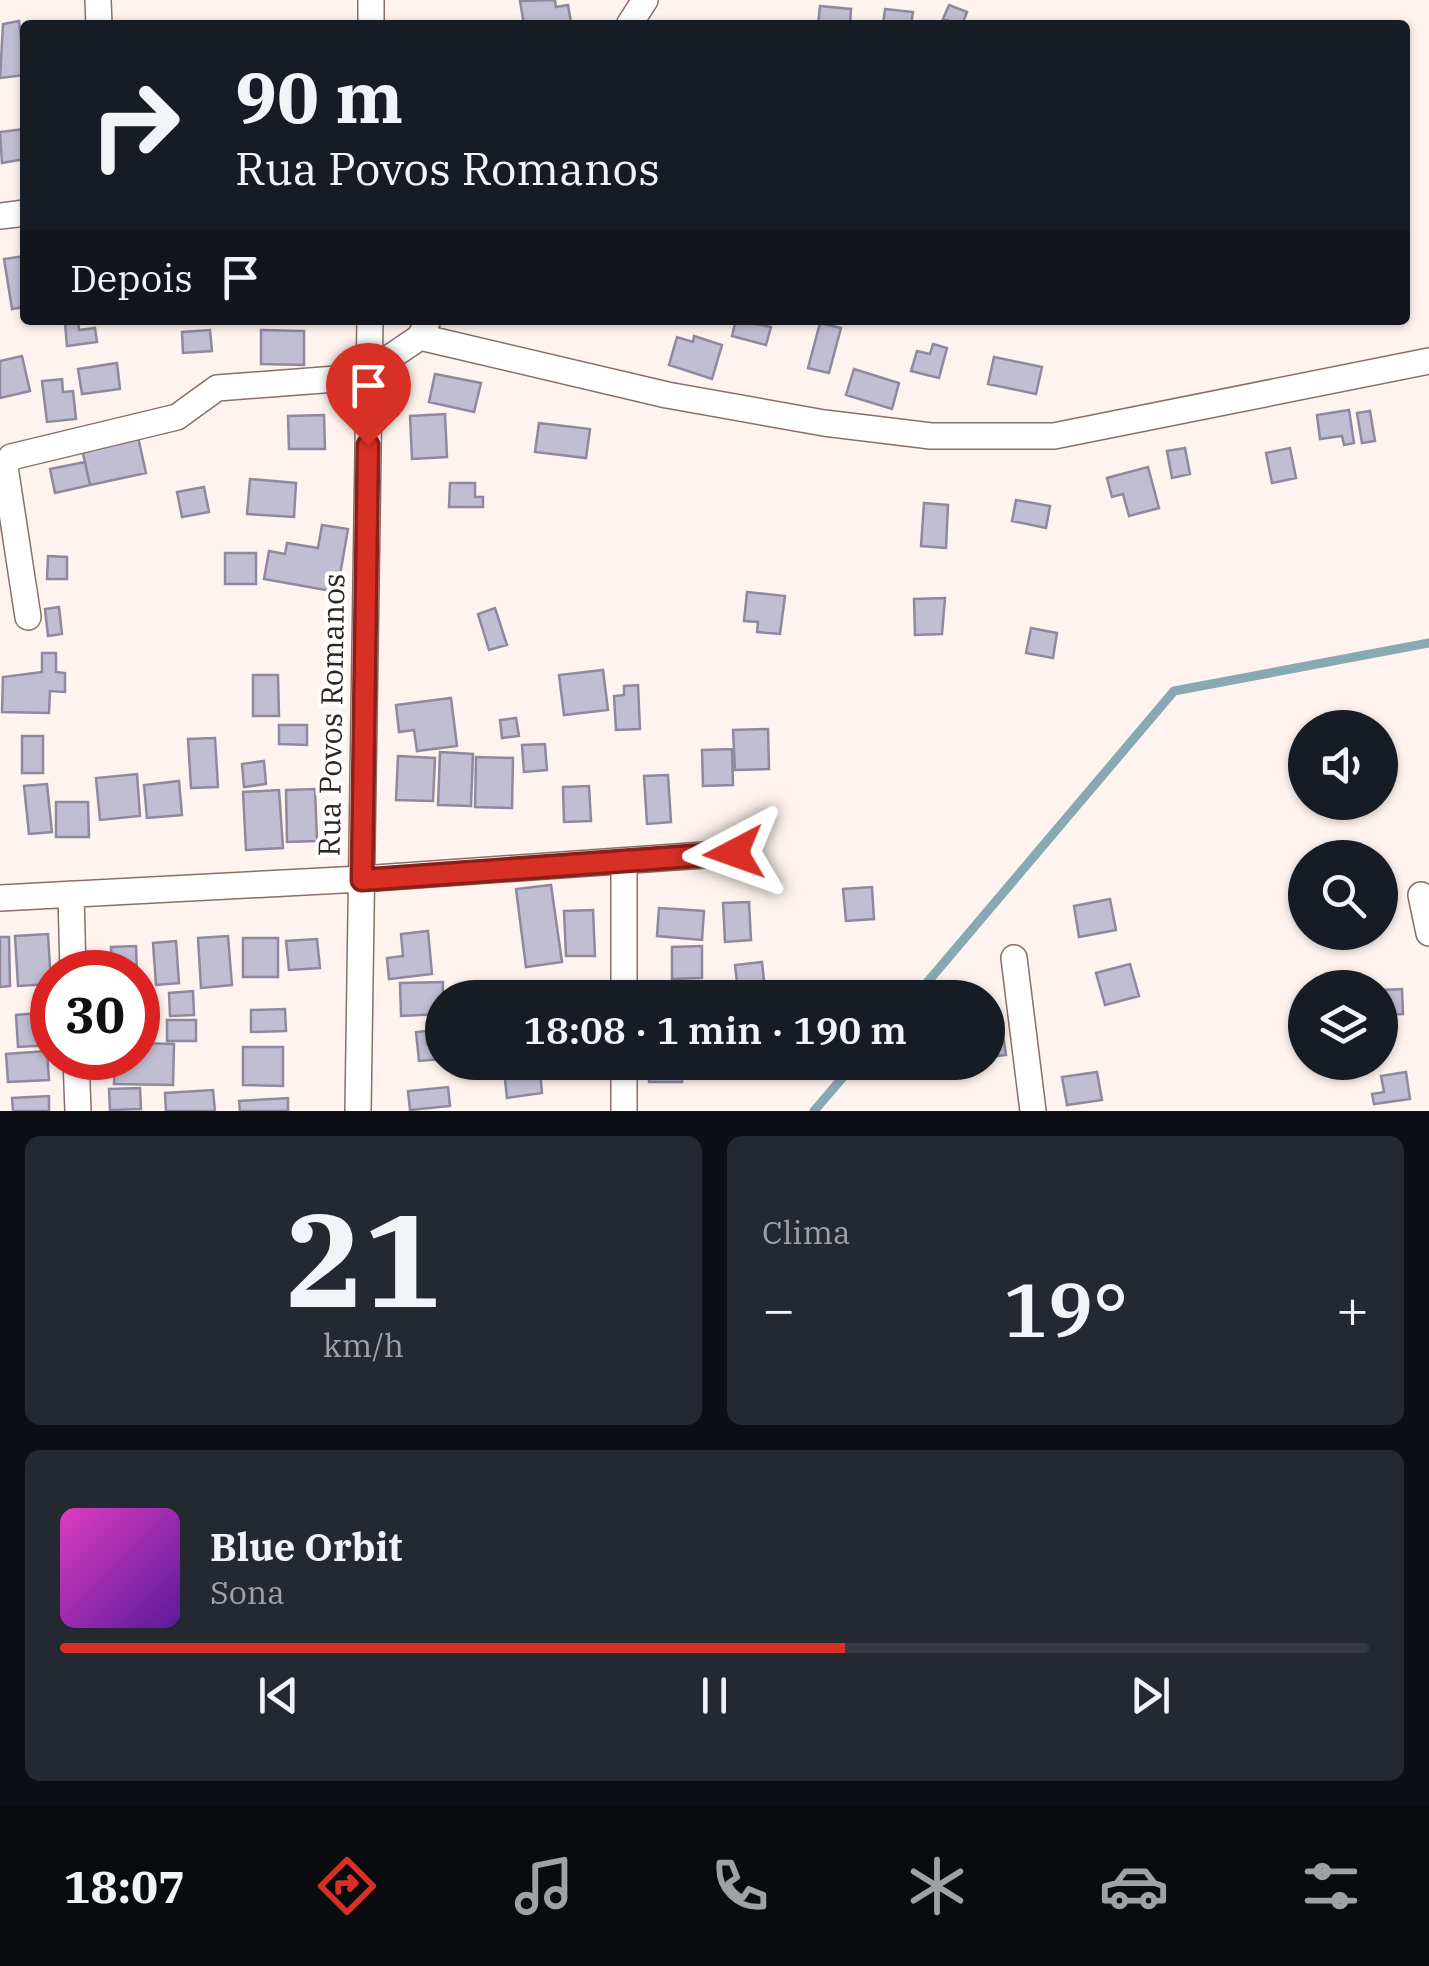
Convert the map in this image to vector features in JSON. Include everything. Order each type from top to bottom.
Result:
[{"type":"street","name":"Rua Povos Romanos","points":[[358,1111],[370,325]]},
{"type":"street","points":[[28,617],[6,468],[11,457],[177,417],[217,388],[336,379],[370,371],[424,329],[667,395],[824,423],[931,436],[1054,436],[1429,361]]},
{"type":"street","points":[[0,898],[362,880],[734,853]]},
{"type":"street","points":[[624,861],[624,980]]},
{"type":"street","points":[[71,894],[73,950]]},
{"type":"street","points":[[1422,896],[1429,933]]},
{"type":"street","points":[[1014,958],[1034,1111]]},
{"type":"street","points":[[77,1080],[78,1111]]},
{"type":"street","points":[[624,1080],[624,1111]]},
{"type":"building","points":[[555,0],[556,7],[568,5],[571,20],[523,20],[520,1]]},
{"type":"building","points":[[949,5],[967,12],[964,20],[943,19]]},
{"type":"building","points":[[820,6],[851,9],[850,20],[819,20]]},
{"type":"building","points":[[885,9],[913,12],[912,20],[884,20]]},
{"type":"building","points":[[19,21],[20,76],[0,78],[3,24]]},
{"type":"building","points":[[20,130],[20,160],[2,163],[0,132]]},
{"type":"building","points":[[20,257],[20,308],[12,309],[4,259]]},
{"type":"building","points":[[65,325],[78,325],[79,330],[95,328],[97,342],[67,346]]},
{"type":"building","points":[[735,325],[771,327],[766,345],[732,336]]},
{"type":"building","points":[[819,325],[841,328],[829,373],[808,368]]},
{"type":"building","points":[[210,330],[212,351],[183,353],[182,332]]},
{"type":"building","points":[[261,330],[304,331],[304,365],[261,364]]},
{"type":"building","points":[[694,336],[722,345],[712,379],[669,365],[677,337],[693,342]]},
{"type":"building","points":[[933,344],[947,348],[939,378],[911,371],[917,351],[930,354]]},
{"type":"building","points":[[22,356],[30,391],[0,398],[0,361]]},
{"type":"building","points":[[994,357],[1042,367],[1036,394],[988,384]]},
{"type":"building","points":[[117,363],[120,389],[82,394],[78,369]]},
{"type":"building","points":[[854,369],[899,383],[892,409],[846,395]]},
{"type":"building","points":[[435,374],[481,383],[474,412],[429,402]]},
{"type":"building","points":[[62,379],[63,392],[73,391],[76,419],[47,422],[42,381]]},
{"type":"building","points":[[1349,410],[1354,443],[1344,445],[1342,436],[1320,439],[1317,415]]},
{"type":"building","points":[[1370,411],[1375,441],[1362,443],[1357,413]]},
{"type":"building","points":[[445,414],[447,457],[412,459],[410,416]]},
{"type":"building","points":[[324,415],[325,449],[289,449],[288,416]]},
{"type":"building","points":[[539,423],[590,429],[586,458],[535,452]]},
{"type":"building","points":[[138,437],[146,473],[90,485],[82,449]]},
{"type":"building","points":[[1185,448],[1190,474],[1172,478],[1167,451]]},
{"type":"building","points":[[1290,448],[1296,478],[1272,483],[1266,453]]},
{"type":"building","points":[[85,462],[90,485],[55,493],[50,469]]},
{"type":"building","points":[[1148,467],[1159,508],[1129,516],[1123,494],[1112,497],[1107,478]]},
{"type":"building","points":[[250,479],[296,483],[294,517],[247,514]]},
{"type":"building","points":[[450,483],[475,483],[475,497],[483,497],[483,507],[449,507]]},
{"type":"building","points":[[204,487],[209,512],[182,517],[177,492]]},
{"type":"building","points":[[1016,500],[1050,506],[1046,528],[1012,521]]},
{"type":"building","points":[[924,503],[948,505],[946,548],[921,546]]},
{"type":"building","points":[[322,525],[348,529],[337,592],[264,579],[269,551],[285,554],[287,543],[318,548]]},
{"type":"building","points":[[225,553],[256,553],[256,584],[225,584]]},
{"type":"building","points":[[48,556],[67,557],[67,579],[47,579]]},
{"type":"building","points":[[747,592],[785,596],[780,634],[757,632],[758,622],[744,621]]},
{"type":"building","points":[[945,598],[942,634],[915,635],[914,599]]},
{"type":"building","points":[[59,607],[62,634],[48,636],[45,609]]},
{"type":"building","points":[[495,608],[507,645],[489,650],[478,614]]},
{"type":"building","points":[[1031,628],[1057,633],[1053,658],[1026,653]]},
{"type":"building","points":[[42,653],[56,653],[56,672],[65,673],[65,692],[50,691],[49,713],[2,712],[3,677],[42,672]]},
{"type":"building","points":[[603,670],[608,710],[564,715],[559,675]]},
{"type":"building","points":[[253,675],[278,675],[279,716],[253,716]]},
{"type":"building","points":[[638,685],[640,729],[616,730],[614,696],[624,695],[624,686]]},
{"type":"building","points":[[451,698],[457,746],[417,751],[414,730],[399,732],[396,705]]},
{"type":"building","points":[[516,718],[519,736],[502,738],[500,720]]},
{"type":"building","points":[[279,725],[307,725],[307,745],[279,744]]},
{"type":"building","points":[[768,729],[769,769],[735,770],[733,730]]},
{"type":"building","points":[[22,736],[43,736],[43,773],[22,773]]},
{"type":"building","points":[[215,738],[218,787],[191,788],[188,739]]},
{"type":"building","points":[[545,744],[547,770],[524,772],[522,745]]},
{"type":"building","points":[[732,749],[733,785],[703,786],[702,750]]},
{"type":"building","points":[[440,752],[473,754],[471,806],[438,805]]},
{"type":"building","points":[[398,756],[435,758],[433,801],[396,800]]},
{"type":"building","points":[[476,757],[513,758],[512,808],[475,807]]},
{"type":"building","points":[[264,761],[266,784],[244,787],[242,764]]},
{"type":"building","points":[[137,774],[140,816],[100,820],[96,778]]},
{"type":"building","points":[[668,775],[671,822],[647,824],[644,776]]},
{"type":"building","points":[[179,781],[182,815],[147,818],[144,785]]},
{"type":"building","points":[[47,784],[52,832],[29,834],[24,786]]},
{"type":"building","points":[[589,786],[591,821],[564,822],[563,787]]},
{"type":"building","points":[[315,789],[317,841],[287,842],[286,790]]},
{"type":"building","points":[[279,790],[283,848],[246,850],[243,792]]},
{"type":"building","points":[[56,802],[88,802],[89,837],[56,837]]},
{"type":"building","points":[[551,885],[562,962],[526,967],[516,889]]},
{"type":"building","points":[[872,887],[874,919],[846,921],[843,889]]},
{"type":"building","points":[[1110,899],[1116,930],[1079,937],[1074,906]]},
{"type":"building","points":[[749,902],[751,940],[725,942],[723,903]]},
{"type":"building","points":[[659,908],[704,911],[702,940],[657,936]]},
{"type":"building","points":[[593,910],[595,956],[566,956],[564,911]]},
{"type":"building","points":[[428,931],[432,974],[389,979],[387,958],[403,956],[401,934]]},
{"type":"building","points":[[48,934],[49,950],[30,950],[30,985],[18,986],[15,936]]},
{"type":"building","points":[[228,936],[232,985],[201,988],[198,938]]},
{"type":"building","points":[[0,937],[9,937],[10,986],[0,987]]},
{"type":"building","points":[[243,938],[278,938],[278,977],[243,977]]},
{"type":"building","points":[[317,939],[320,968],[289,970],[286,941]]},
{"type":"building","points":[[176,941],[179,983],[160,985],[160,950],[154,950],[153,943]]},
{"type":"building","points":[[136,946],[136,950],[111,950]]},
{"type":"building","points":[[702,946],[702,978],[672,979],[672,947]]},
{"type":"building","points":[[762,962],[764,980],[737,980],[735,965]]},
{"type":"building","points":[[1130,964],[1139,996],[1105,1005],[1096,973]]},
{"type":"building","points":[[425,982],[425,1015],[401,1016],[400,983]]},
{"type":"building","points":[[1398,989],[1402,989],[1403,1014],[1398,1014]]},
{"type":"building","points":[[193,991],[194,1015],[170,1016],[169,993]]},
{"type":"building","points":[[285,1009],[286,1031],[251,1032],[251,1010]]},
{"type":"building","points":[[30,1014],[30,1046],[18,1047],[16,1015]]},
{"type":"building","points":[[167,1020],[196,1020],[196,1041],[167,1041]]},
{"type":"building","points":[[425,1031],[425,1060],[419,1061],[416,1032]]},
{"type":"building","points":[[160,1044],[174,1044],[173,1085],[114,1084],[114,1080],[160,1080]]},
{"type":"building","points":[[243,1047],[283,1047],[283,1086],[243,1085]]},
{"type":"building","points":[[30,1052],[30,1080],[49,1080],[8,1082],[6,1054]]},
{"type":"building","points":[[1097,1072],[1102,1100],[1067,1105],[1062,1077]]},
{"type":"building","points":[[1406,1072],[1410,1099],[1374,1104],[1372,1094],[1384,1092],[1382,1080],[1398,1080],[1398,1073]]},
{"type":"building","points":[[505,1080],[541,1080],[542,1093],[507,1098]]},
{"type":"building","points":[[649,1080],[682,1080],[682,1082]]},
{"type":"building","points":[[448,1087],[450,1106],[410,1110],[408,1091]]},
{"type":"building","points":[[140,1088],[141,1109],[110,1110],[109,1089]]},
{"type":"building","points":[[213,1090],[215,1111],[166,1111],[165,1093]]},
{"type":"building","points":[[49,1096],[49,1111],[13,1111],[12,1098]]},
{"type":"building","points":[[288,1098],[288,1111],[240,1111],[239,1101]]},
{"type":"waterway","points":[[929,980],[1174,691],[1429,643]]},
{"type":"waterway","points":[[814,1111],[841,1080]]},
{"type":"route","points":[[368,445],[362,880],[734,853]]}]
